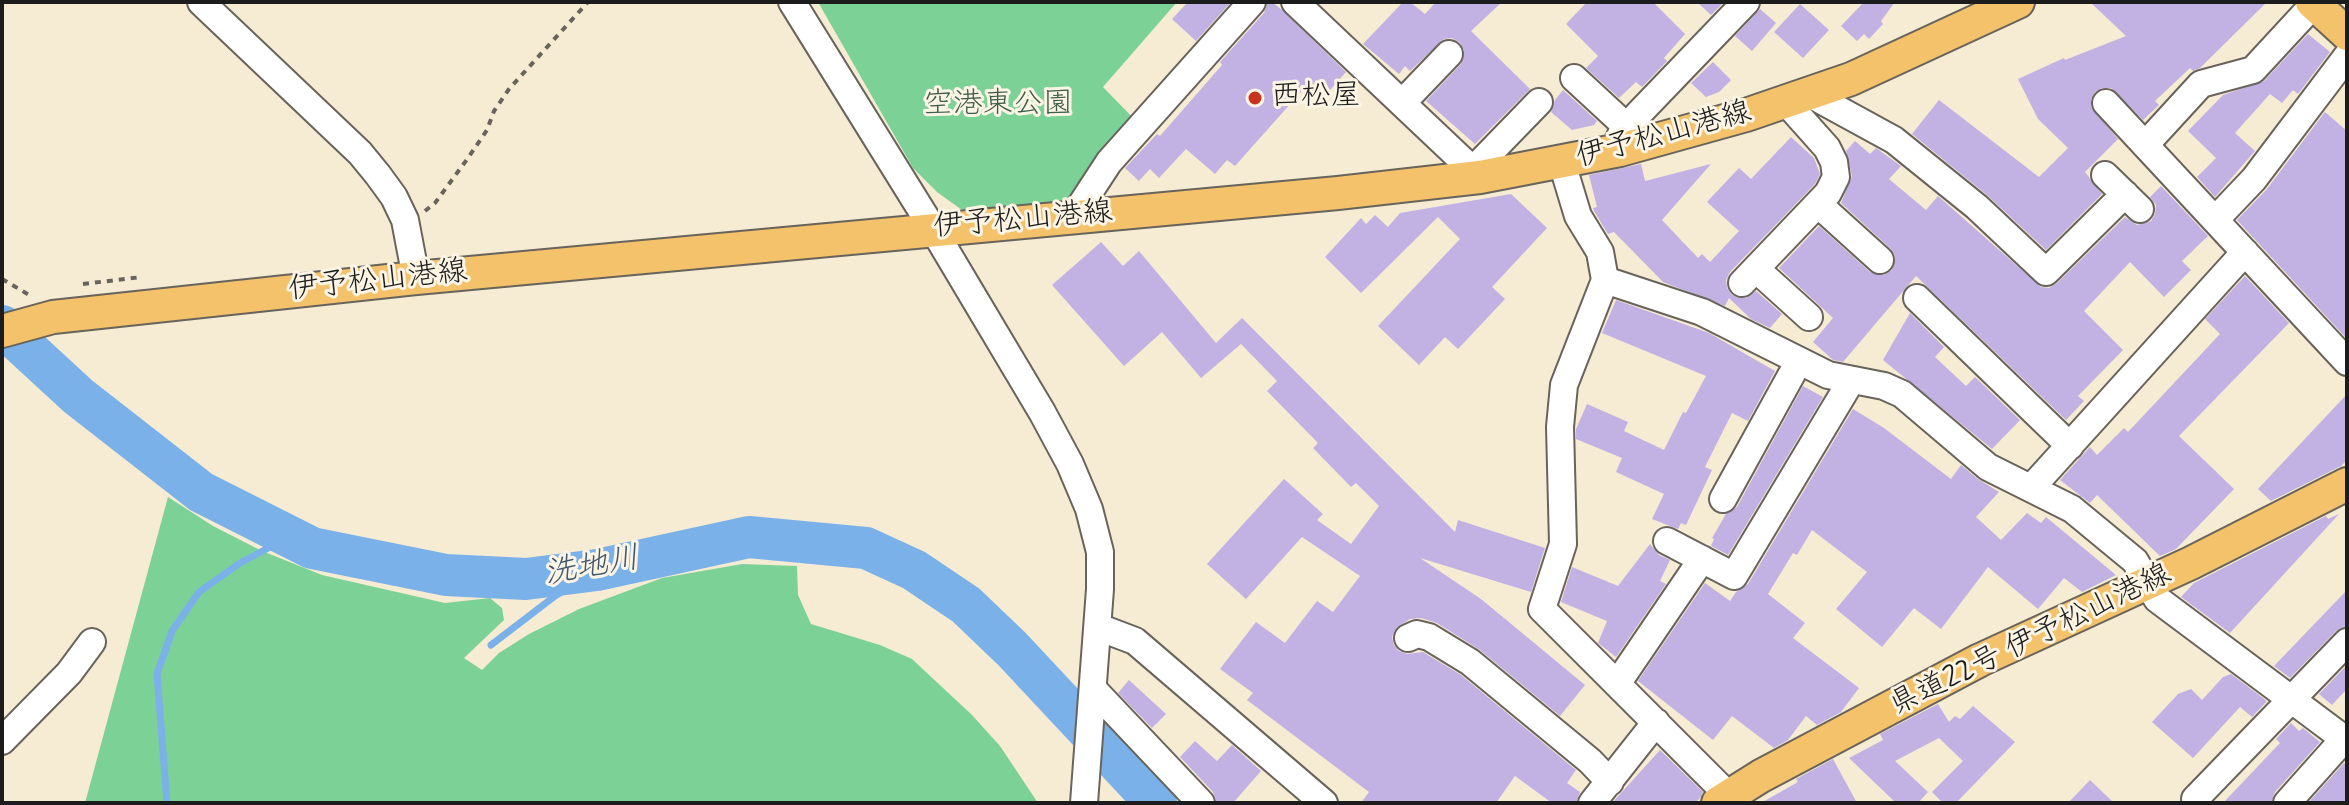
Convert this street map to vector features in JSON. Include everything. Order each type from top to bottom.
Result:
[{"type":"main road","name":"伊予松山港線","points":[[2,331],[36,308],[416,278],[1338,193],[1562,163],[1623,138],[1675,136],[1797,98],[1895,60],[2018,2]]},
{"type":"main road","points":[[2313,3],[2347,34]]},
{"type":"main road","name":"県道22号 伊予松山港線","points":[[1728,800],[1980,660],[2347,484]]},
{"type":"street","points":[[201,2],[360,153],[394,197],[405,220],[416,278]]},
{"type":"street","points":[[792,2],[1042,412],[1070,464],[1089,509],[1100,552],[1098,627],[1084,803]]},
{"type":"street","points":[[1073,217],[1109,162],[1252,2]]},
{"type":"street","points":[[1295,2],[1477,173],[1539,102]]},
{"type":"street","points":[[1574,78],[1623,138],[1746,2]]},
{"type":"street","points":[[2145,145],[2201,84],[2253,70],[2313,3]]},
{"type":"street","points":[[1403,102],[1449,54]]},
{"type":"street","points":[[2215,220],[2254,179],[2347,56]]},
{"type":"street","points":[[1797,98],[1894,140],[1977,207],[2046,272],[2132,201],[2105,175]]},
{"type":"street","points":[[1797,98],[1834,162],[1836,177],[1828,193],[1749,276],[1809,317]]},
{"type":"street","points":[[2106,103],[2347,362]]},
{"type":"street","points":[[1562,163],[1578,216],[1600,252],[1605,280],[1564,385],[1560,427],[1563,544],[1542,609],[1656,722],[1728,800]]},
{"type":"street","points":[[1818,204],[1880,260]]},
{"type":"street","points":[[2032,487],[2245,252]]},
{"type":"street","points":[[1605,280],[1702,312],[1828,375],[1884,386],[1902,394],[1988,467],[2072,509],[2135,561],[2157,599],[2346,740],[2287,803]]},
{"type":"street","points":[[1917,298],[2070,446]]},
{"type":"street","points":[[1723,499],[1799,361]]},
{"type":"street","points":[[1667,541],[1734,576],[1851,381]]},
{"type":"street","points":[[1617,684],[1702,559]]},
{"type":"street","points":[[1098,627],[1135,641],[1324,803]]},
{"type":"street","points":[[1408,638],[1417,634],[1429,637],[1470,662],[1590,761],[1610,782]]},
{"type":"street","points":[[2,741],[69,673],[92,642]]},
{"type":"street","points":[[2195,799],[2347,642]]},
{"type":"street","points":[[1093,700],[1201,803]]},
{"type":"street","points":[[1592,803],[1656,722]]},
{"type":"path","points":[[405,220],[418,216],[435,203],[487,130],[494,111],[509,89],[588,2]]},
{"type":"path","points":[[77,285],[153,276]]},
{"type":"path","points":[[16,299],[36,308]]},
{"type":"green space","name":"空港東公園","points":[[818,2],[1177,2],[1103,87],[1136,121],[1071,207],[962,210],[937,192],[913,168]]},
{"type":"green space","points":[[168,497],[213,526],[262,551],[322,575],[445,603],[490,598],[502,608],[504,620],[464,658],[482,670],[499,653],[529,634],[579,609],[662,578],[742,564],[797,566],[798,595],[811,624],[880,645],[912,659],[1000,746],[1038,803],[85,803]]},
{"type":"building","points":[[1188,2],[1231,2],[1196,41],[1172,19]]},
{"type":"building","points":[[1268,2],[1282,10],[1346,72],[1323,98],[1308,84],[1235,166],[1227,160],[1215,174],[1186,149],[1159,178],[1150,169],[1139,181],[1125,168],[1157,134],[1160,136],[1222,65],[1220,62],[1264,13]]},
{"type":"building","points":[[1403,2],[1410,2],[1425,14],[1436,2],[1502,2],[1471,31],[1530,89],[1475,144],[1426,101],[1461,64],[1464,50],[1459,42],[1452,38],[1444,39],[1410,71],[1405,66],[1399,74],[1363,44]]},
{"type":"building","points":[[1587,2],[1653,2],[1685,34],[1664,58],[1667,61],[1642,87],[1636,82],[1619,98],[1586,68],[1598,56],[1566,24]]},
{"type":"building","points":[[1697,2],[1724,2],[1711,15]]},
{"type":"building","points":[[1864,2],[1895,2],[1881,21],[1883,24],[1869,39],[1864,34],[1857,41],[1841,26]]},
{"type":"building","points":[[2090,2],[2267,2],[2200,68],[2193,71],[2190,68],[2155,101],[2159,105],[2143,120],[2111,88],[2095,92],[2091,107],[2118,139],[2085,172],[2102,194],[2046,250],[1987,195],[1912,134],[1939,100],[2039,177],[2068,148],[2038,119],[2018,79],[2064,58],[2126,36]]},
{"type":"building","points":[[1800,4],[1829,30],[1803,58],[1774,32]]},
{"type":"building","points":[[1760,9],[1776,23],[1752,51],[1735,36]]},
{"type":"building","points":[[2308,34],[2330,52],[2298,94],[2293,90],[2282,103],[2270,94],[2235,133],[2255,151],[2215,197],[2197,177],[2216,158],[2188,131],[2223,95],[2264,81]]},
{"type":"building","points":[[1713,62],[1731,80],[1719,92],[1706,97],[1691,83]]},
{"type":"building","points":[[1563,90],[1597,121],[1594,125],[1572,130],[1551,112]]},
{"type":"building","points":[[2325,112],[2347,131],[2347,339],[2237,220],[2267,189]]},
{"type":"building","points":[[1791,137],[1814,158],[1820,174],[1815,184],[1730,272],[1726,280],[1732,295],[1746,298],[1756,291],[1782,314],[1770,328],[1751,319],[1729,298],[1725,306],[1663,282],[1614,232],[1608,234],[1594,211],[1593,208],[1597,207],[1589,175],[1641,164],[1645,181],[1711,164],[1662,220],[1698,258],[1702,254],[1710,262],[1739,231],[1707,202],[1739,168],[1751,179]]},
{"type":"building","points":[[1855,141],[1870,154],[1876,148],[1901,166],[1889,179],[1926,210],[1938,196],[2041,287],[2049,288],[2057,283],[2125,217],[2137,225],[2151,221],[2156,205],[2150,197],[2161,186],[2208,236],[2182,261],[2191,270],[2164,297],[2130,262],[2084,311],[2123,350],[2078,396],[2084,401],[2066,420],[1916,276],[1843,362],[1833,360],[1813,342],[1833,318],[1779,268],[1819,226],[1870,272],[1884,275],[1892,270],[1895,256],[1891,249],[1841,203],[1852,176],[1846,151]]},
{"type":"building","points":[[1511,194],[1547,228],[1492,287],[1505,299],[1458,349],[1445,337],[1419,365],[1378,326],[1460,239],[1438,217],[1361,293],[1325,257],[1361,218],[1366,224],[1375,215],[1388,227],[1400,213]]},
{"type":"building","points":[[1101,242],[1123,266],[1139,251],[1216,343],[1242,318],[1455,532],[1458,520],[1545,548],[1531,592],[1420,558],[1481,599],[1585,685],[1560,716],[1480,650],[1437,623],[1421,618],[1410,619],[1396,628],[1392,637],[1399,651],[1407,654],[1423,652],[1461,675],[1576,770],[1567,783],[1580,792],[1576,803],[1552,803],[1515,776],[1496,803],[1361,803],[1369,792],[1247,700],[1253,693],[1220,669],[1256,622],[1285,643],[1317,601],[1333,612],[1360,576],[1302,537],[1246,599],[1207,564],[1284,479],[1323,514],[1317,520],[1351,544],[1379,506],[1356,483],[1351,487],[1313,448],[1318,443],[1267,391],[1277,381],[1241,344],[1201,378],[1162,332],[1124,366],[1052,285]]},
{"type":"building","points":[[2245,276],[2289,323],[2179,436],[2234,489],[2176,549],[2160,556],[2097,495],[2090,503],[2060,480],[2090,447],[2097,455],[2124,428],[2128,432],[2220,334],[2205,319]]},
{"type":"building","points":[[1616,300],[1709,333],[1775,371],[1748,421],[1732,413],[1705,467],[1712,470],[1686,525],[1681,523],[1678,529],[1652,519],[1664,494],[1616,472],[1622,458],[1576,439],[1576,429],[1587,404],[1628,422],[1624,431],[1664,450],[1706,376],[1602,333]]},
{"type":"building","points":[[1910,313],[1944,347],[1935,357],[1966,386],[1975,377],[2020,420],[1992,449],[1883,360]]},
{"type":"building","points":[[1803,386],[1823,397],[1728,555],[1711,546],[1712,538],[1726,514],[1737,507]]},
{"type":"building","points":[[2347,394],[2347,460],[2341,466],[2271,501],[2258,489]]},
{"type":"building","points":[[1853,409],[1884,428],[1951,479],[1961,465],[1999,492],[1976,517],[2001,540],[2027,513],[2041,523],[2046,517],[2116,575],[2082,592],[2064,578],[2038,609],[1988,567],[1941,629],[1914,608],[1882,647],[1836,609],[1867,572],[1812,530],[1797,555],[1793,553],[1768,594],[1805,623],[1793,638],[1859,688],[1841,712],[1817,725],[1806,716],[1788,740],[1774,748],[1732,716],[1713,740],[1638,681],[1705,583],[1730,601],[1736,592],[1748,584]]},
{"type":"building","points":[[2339,514],[2230,633],[2181,597],[2194,583],[2326,516],[2328,519]]},
{"type":"building","points":[[1650,544],[1659,555],[1670,560],[1660,581],[1666,584],[1616,657],[1598,643],[1607,621],[1561,602],[1572,567],[1618,586]]},
{"type":"building","points":[[2347,590],[2347,626],[2336,631],[2290,678],[2274,666]]},
{"type":"building","points":[[2347,665],[2347,689],[2332,705],[2319,694]]},
{"type":"building","points":[[2231,674],[2267,701],[2252,717],[2240,707],[2193,758],[2152,722],[2178,694],[2191,689],[2202,700],[2223,677]]},
{"type":"building","points":[[1129,680],[1166,714],[1152,728],[1118,693]]},
{"type":"building","points":[[1938,704],[1949,722],[1955,716],[1960,719],[1973,706],[2015,742],[1956,803],[1943,803],[1932,792],[1963,761],[1939,738],[1895,761],[1928,792],[1918,803],[1896,803],[1849,758],[1883,740],[1880,734]]},
{"type":"building","points":[[2291,723],[2320,742],[2275,792],[2271,803],[2223,803],[2280,743],[2276,739]]},
{"type":"building","points":[[1195,741],[1217,761],[1232,745],[1261,771],[1233,803],[1217,803],[1213,792],[1180,757]]},
{"type":"building","points":[[1660,750],[1703,792],[1700,798],[1695,803],[1612,803]]},
{"type":"building","points":[[1833,759],[1857,803],[1761,803],[1798,782],[1796,779]]},
{"type":"building","points":[[2344,763],[2347,766],[2347,803],[2308,803]]},
{"type":"building","points":[[2090,780],[2114,803],[2068,803]]},
{"type":"waterway","name":"洗地川","points":[[2,326],[78,396],[201,492],[312,548],[446,575],[526,579],[597,570],[749,537],[866,548],[914,570],[966,605],[1012,649],[1156,803]]},
{"type":"waterway","points":[[167,803],[157,674],[172,631],[199,592],[240,563],[289,537]]},
{"type":"waterway","points":[[491,645],[555,596],[597,570]]},
{"type":"place","name":"西松屋","points":[[1255,98]]}]
